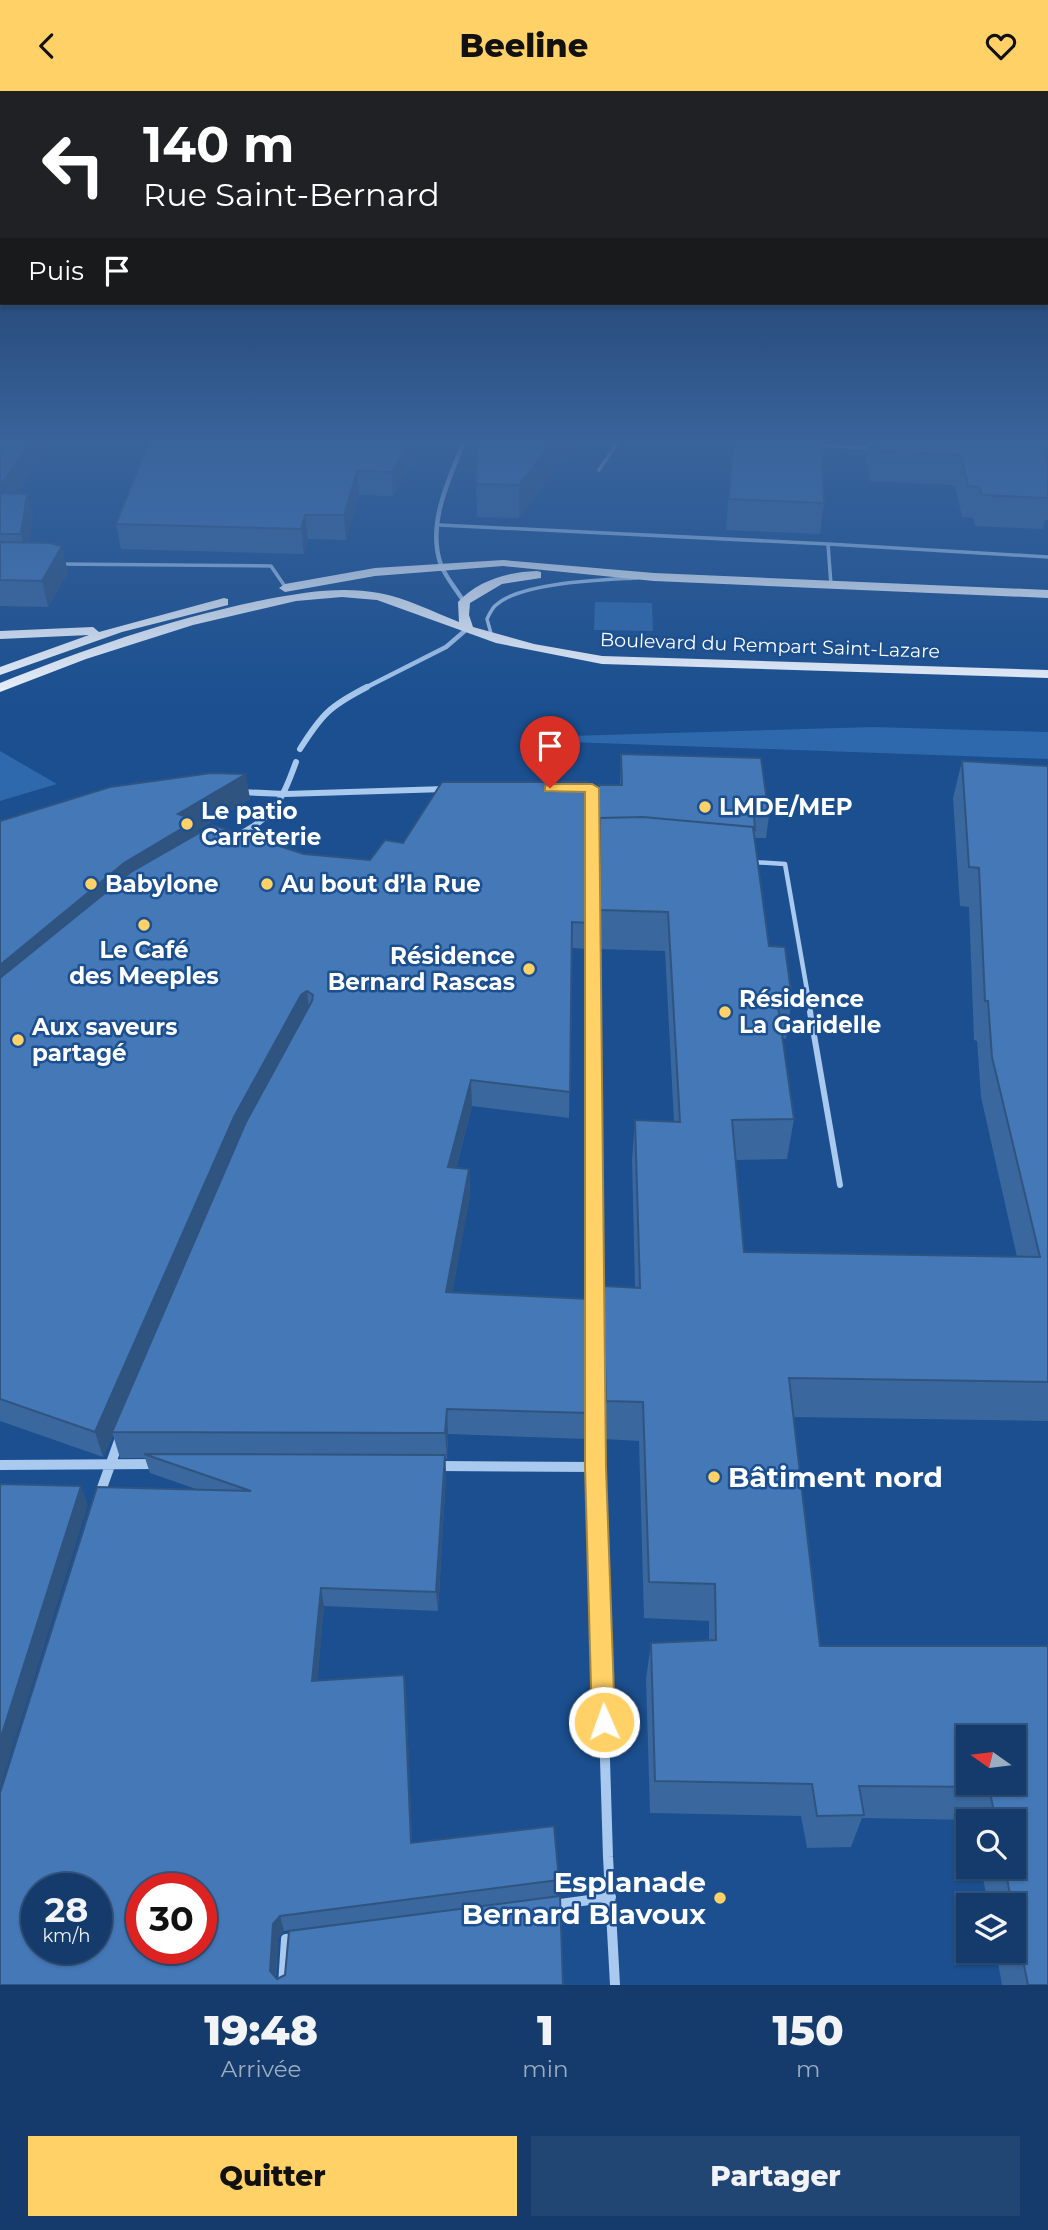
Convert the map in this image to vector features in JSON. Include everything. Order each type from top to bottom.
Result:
[{"type":"main road","points":[[0,671],[118,629],[286,588],[375,572],[441,566],[503,563],[654,577],[1048,594]]},
{"type":"main road","points":[[467,629],[463,615],[464,602],[482,586],[530,575],[616,574]]},
{"type":"main road","name":"Boulevard du Rempart Saint-Lazare","points":[[4,684],[129,641],[215,616],[289,599],[361,594],[405,605],[493,638],[602,660],[1048,674]]},
{"type":"main road","points":[[0,635],[118,629]]},
{"type":"street","points":[[439,527],[436,541],[441,566],[464,602]]},
{"type":"street","points":[[300,749],[316,724],[336,703],[446,647],[467,629]]},
{"type":"street","points":[[226,841],[260,826],[274,814],[285,794],[296,762]]},
{"type":"street","points":[[563,788],[592,788],[596,1467],[615,1985]]},
{"type":"street","points":[[228,792],[285,794],[452,789]]},
{"type":"street","points":[[97,1503],[125,1426]]},
{"type":"street","points":[[0,1465],[163,1464]]},
{"type":"street","points":[[421,1466],[596,1467]]},
{"type":"street","points":[[540,1907],[611,1897]]},
{"type":"street","points":[[282,1985],[286,1939],[313,1935]]},
{"type":"lane","points":[[488,527],[1048,558]]},
{"type":"lane","points":[[828,544],[831,585]]},
{"type":"lane","points":[[54,564],[271,566],[286,588]]},
{"type":"lane","points":[[493,638],[487,629],[488,615],[494,605],[511,596],[549,585],[654,577]]},
{"type":"lane","points":[[591,852],[604,852]]},
{"type":"lane","points":[[746,861],[785,865],[839,1185]]},
{"type":"shaded area","points":[[595,602],[652,603],[653,631],[594,630]]},
{"type":"shaded area","points":[[873,727],[1048,732],[1048,759],[570,742],[569,736]]},
{"type":"shaded area","points":[[0,751],[57,784],[0,801]]},
{"type":"building","points":[[0,527],[22,527],[21,534],[0,534]]},
{"type":"building","points":[[241,527],[301,527],[301,529]]},
{"type":"building","points":[[0,542],[49,543],[62,546],[42,581],[0,580]]},
{"type":"building","points":[[621,754],[761,758],[769,816],[754,815],[755,830],[753,827],[643,817],[600,818],[599,825],[599,785],[622,785]]},
{"type":"building","name":"Bâtiment nord","points":[[962,761],[1048,766],[1048,1382],[789,1378],[820,1646],[1048,1646],[1048,1985],[1028,1985],[1024,1963],[1026,1963],[1026,1893],[1010,1893],[1007,1879],[1026,1879],[1026,1809],[993,1809],[991,1795],[1026,1795],[1026,1725],[956,1725],[956,1787],[859,1786],[864,1815],[817,1816],[812,1784],[655,1781],[651,1643],[716,1640],[715,1584],[649,1582],[643,1402],[606,1401],[603,1286],[640,1288],[635,1120],[680,1122],[668,912],[600,910],[600,818],[643,817],[753,827],[769,946],[785,947],[792,999],[777,999],[794,1119],[732,1120],[744,1252],[1040,1257],[992,1057],[988,1001],[985,1001],[979,868],[969,867]]},
{"type":"building","points":[[211,773],[246,774],[178,814],[196,820],[124,863],[0,965],[0,821],[110,787]]},
{"type":"building","points":[[442,782],[587,782],[588,923],[572,922],[570,1092],[471,1080],[448,1167],[469,1169],[446,1292],[589,1299],[589,1413],[447,1409],[445,1433],[112,1432],[246,1122],[312,1001],[313,995],[307,991],[301,995],[234,1117],[95,1432],[0,1399],[0,978],[131,872],[213,825],[304,854],[370,860],[385,840],[403,843]]},
{"type":"building","points":[[144,1454],[445,1455],[436,1592],[321,1588],[312,1681],[404,1675],[411,1843],[554,1826],[559,1880],[280,1916],[273,1924],[270,1971],[277,1979],[285,1975],[289,1931],[560,1896],[563,1985],[0,1985],[0,1793],[97,1487],[251,1491]]},
{"type":"building","points":[[0,1484],[81,1486],[0,1740]]},
{"type":"place","name":"LMDE/MEP","points":[[705,807]]},
{"type":"place","name":"Le patio Carrèterie","points":[[187,824]]},
{"type":"place","name":"Babylone","points":[[91,884]]},
{"type":"place","name":"Au bout d’la Rue","points":[[267,884]]},
{"type":"place","name":"Le Café des Meeples","points":[[144,925]]},
{"type":"place","name":"Résidence Bernard Rascas","points":[[529,969]]},
{"type":"place","name":"Résidence La Garidelle","points":[[725,1012]]},
{"type":"place","name":"Aux saveurs partagé","points":[[18,1040]]},
{"type":"place","name":"Bâtiment nord","points":[[714,1477]]},
{"type":"place","name":"Esplanade Bernard Blavoux","points":[[720,1898]]},
{"type":"route","points":[[550,788],[592,788],[596,1467],[604,1722]]}]
